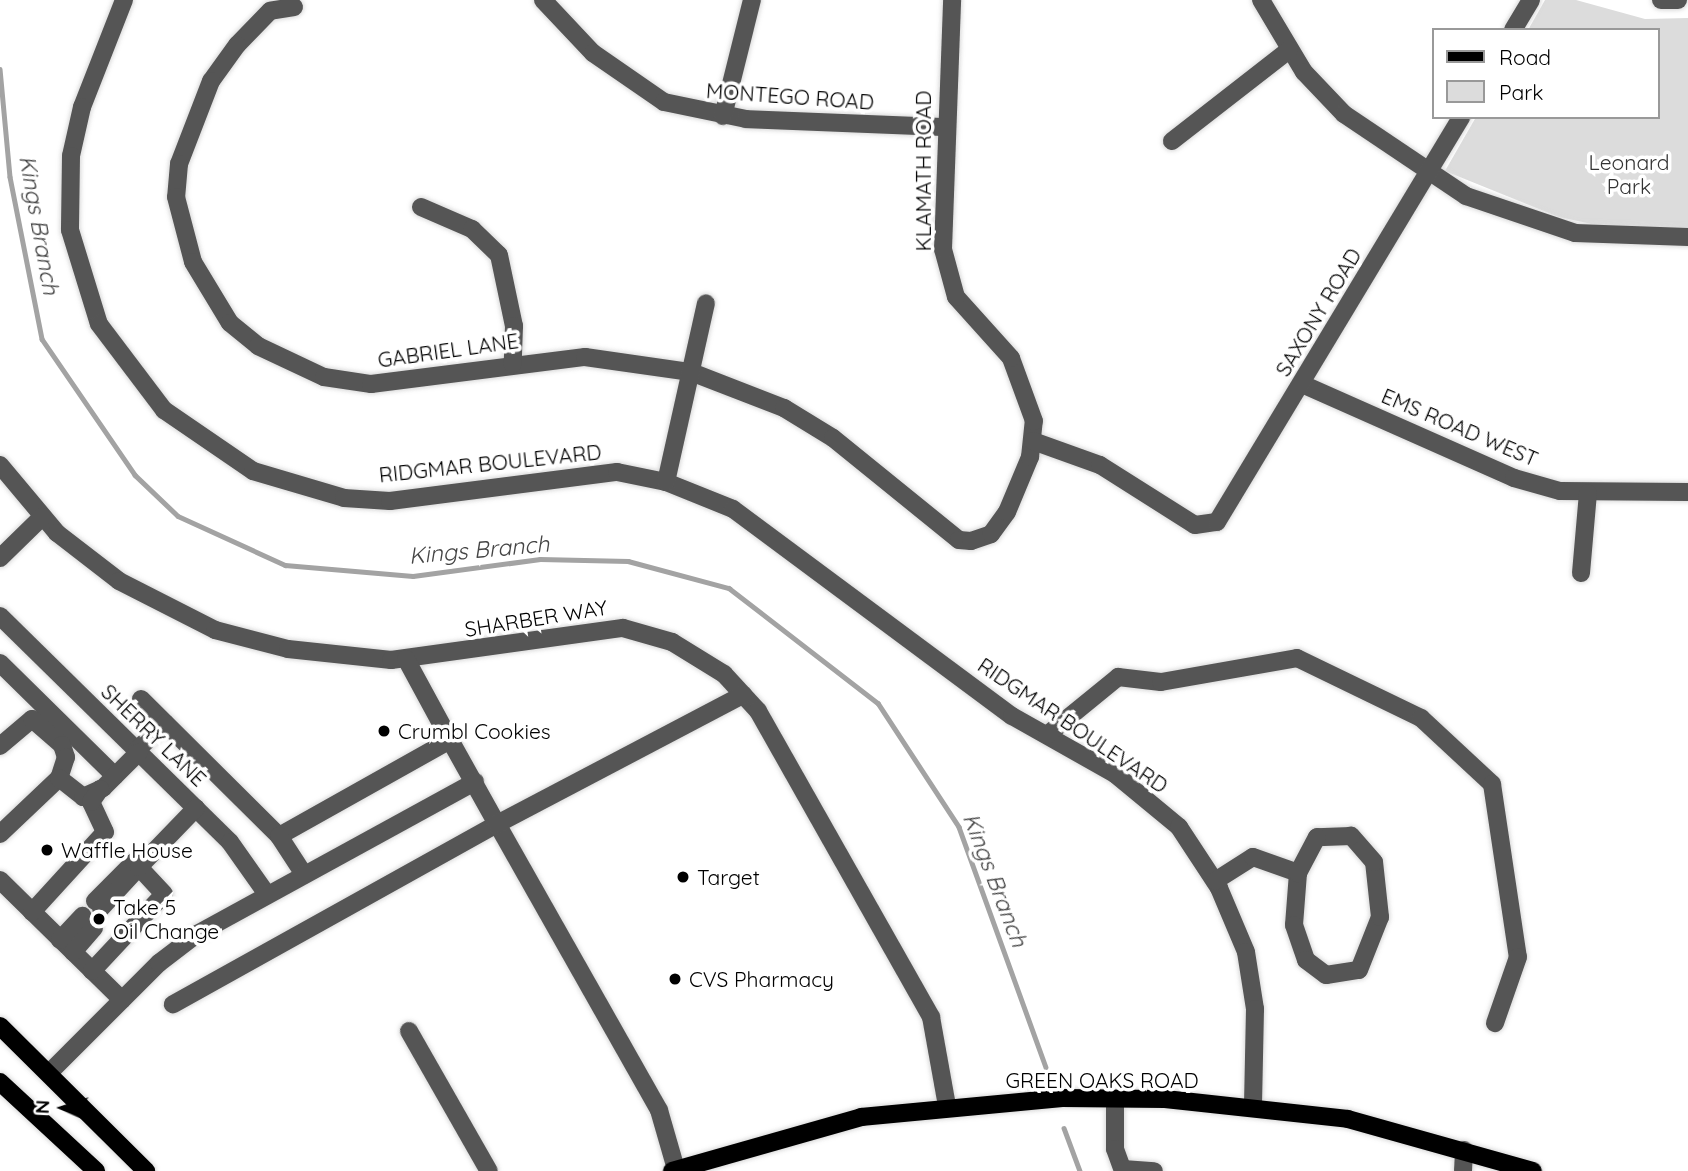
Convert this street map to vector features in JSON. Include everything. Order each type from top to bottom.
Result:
[{"type":"main road","points":[[0,1026],[146,1171]]},
{"type":"main road","points":[[0,1082],[96,1171]]},
{"type":"main road","name":"GREEN OAKS ROAD","points":[[674,1170],[814,1126],[947,1106],[1115,1099],[1253,1106],[1348,1119],[1533,1171]]},
{"type":"street","name":"RIDGMAR BOULEVARD","points":[[124,0],[82,107],[71,156],[70,230],[81,283],[99,324],[164,410],[253,471],[344,498],[443,495],[571,474],[617,472],[666,482],[733,509],[1047,735],[1145,795],[1179,827],[1214,881],[1246,952],[1255,1009],[1253,1106]]},
{"type":"street","name":"MONTEGO ROAD","points":[[543,0],[593,52],[664,102],[723,116],[946,127]]},
{"type":"street","points":[[723,116],[752,0]]},
{"type":"street","name":"KLAMATH ROAD","points":[[952,0],[943,248],[950,282],[1011,358],[1028,396],[1033,441],[1007,512],[991,534],[971,541]]},
{"type":"street","points":[[1261,0],[1289,50],[1344,114],[1428,172],[1492,207],[1575,233],[1688,237]]},
{"type":"street","points":[[1514,28],[1531,0]]},
{"type":"street","points":[[1661,0],[1678,0]]},
{"type":"street","name":"GABRIEL LANE","points":[[294,7],[270,11],[237,45],[211,81],[179,163],[181,230],[210,295],[258,346],[324,377],[413,382],[513,364],[584,357],[691,372],[785,408],[833,438],[959,540],[971,541]]},
{"type":"street","points":[[1172,141],[1289,50]]},
{"type":"street","name":"SAXONY ROAD","points":[[1033,441],[1100,465],[1195,525],[1209,524],[1227,510],[1460,119]]},
{"type":"street","points":[[421,207],[472,229],[499,255],[514,326],[513,364]]},
{"type":"street","points":[[666,482],[706,303]]},
{"type":"street","name":"EMS ROAD WEST","points":[[1302,384],[1514,478],[1588,493],[1688,492]]},
{"type":"street","name":"SHARBER WAY","points":[[0,466],[42,517],[119,581],[215,630],[288,649],[406,659],[623,628],[672,642],[724,674],[743,695],[931,1017],[947,1106]]},
{"type":"street","points":[[1581,573],[1588,493]]},
{"type":"street","points":[[0,558],[42,517]]},
{"type":"street","name":"SHERRY LANE","points":[[1,618],[230,842],[266,893]]},
{"type":"street","points":[[1047,735],[1118,677],[1161,682],[1297,658],[1421,718],[1492,784],[1518,957],[1495,1023]]},
{"type":"street","points":[[406,659],[659,1110],[674,1170]]},
{"type":"street","points":[[0,663],[115,776]]},
{"type":"street","points":[[173,1003],[498,824],[743,695]]},
{"type":"street","points":[[141,699],[279,836],[303,873]]},
{"type":"street","points":[[0,746],[32,719],[62,745],[66,757],[59,778],[0,834]]},
{"type":"street","points":[[32,912],[105,832],[91,802],[100,789],[165,723]]},
{"type":"street","points":[[279,836],[450,740]]},
{"type":"street","points":[[59,778],[83,797],[100,789]]},
{"type":"street","points":[[49,1073],[122,1000],[197,934],[266,893],[475,782]]},
{"type":"street","points":[[101,908],[142,871],[196,808]]},
{"type":"street","points":[[1351,836],[1374,862],[1380,917],[1359,970],[1326,975],[1306,960],[1294,925],[1298,873],[1317,837],[1351,836]]},
{"type":"street","points":[[1214,881],[1253,857],[1298,873]]},
{"type":"street","points":[[92,971],[164,894],[142,871]]},
{"type":"street","points":[[0,880],[122,1000]]},
{"type":"street","points":[[67,946],[88,922]]},
{"type":"street","points":[[409,1031],[489,1171]]},
{"type":"street","points":[[1115,1099],[1115,1149],[1123,1170],[1154,1171]]},
{"type":"street","points":[[1463,1171],[1464,1150]]},
{"type":"green space","name":"Leonard Park","points":[[1545,0],[1576,0],[1645,19],[1688,18],[1688,230],[1620,230],[1559,217],[1445,171],[1475,119],[1660,119],[1660,28],[1529,28]]},
{"type":"waterway","name":"Kings Branch","points":[[0,69],[10,177],[42,339],[135,475],[178,516],[285,565],[413,576],[540,559],[628,561],[729,588],[878,703],[959,827],[1049,1076]]},
{"type":"waterway","name":"Kings Branch","points":[[1064,1128],[1080,1171]]},
{"type":"tunnel","points":[[88,922],[101,908]]},
{"type":"place","name":"Crumbl Cookies","points":[[384,731]]},
{"type":"place","name":"Waffle House","points":[[47,850]]},
{"type":"place","name":"Target","points":[[683,877]]},
{"type":"place","name":"Take 5 Oil Change","points":[[99,919]]},
{"type":"place","name":"CVS Pharmacy","points":[[675,979]]}]
